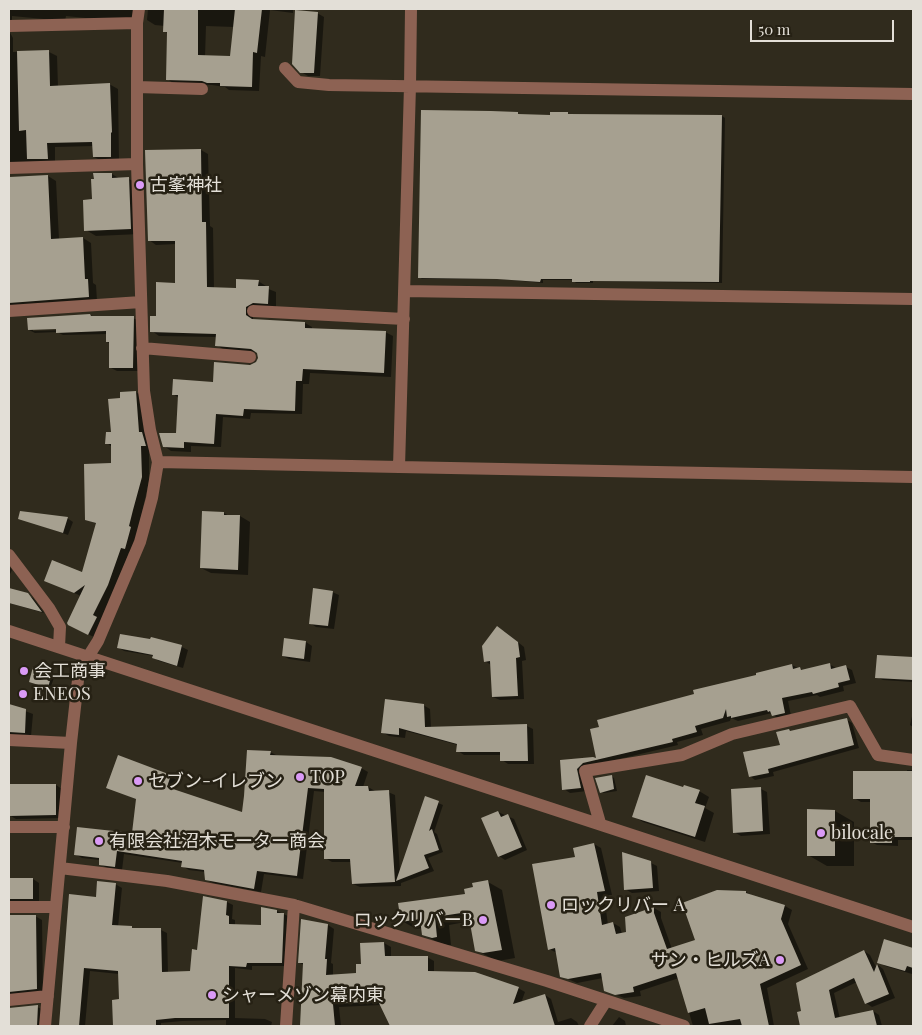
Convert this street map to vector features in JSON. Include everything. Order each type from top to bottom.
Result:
[{"type":"street","points":[[45,1026],[79,671],[98,641],[140,542],[152,498],[158,462],[150,430],[144,392],[142,348],[137,164],[137,23],[139,9]]},
{"type":"street","points":[[399,467],[411,9]]},
{"type":"street","points":[[9,26],[137,23]]},
{"type":"street","points":[[285,68],[298,82],[328,85],[913,94]]},
{"type":"street","points":[[137,87],[202,89]]},
{"type":"street","points":[[9,168],[137,164]]},
{"type":"street","points":[[404,291],[913,300]]},
{"type":"street","points":[[9,310],[141,302]]},
{"type":"street","points":[[253,311],[404,319]]},
{"type":"street","points":[[142,348],[250,357]]},
{"type":"street","points":[[158,462],[913,477]]},
{"type":"street","points":[[9,555],[49,608],[60,627],[59,647]]},
{"type":"street","points":[[9,631],[913,927]]},
{"type":"street","points":[[600,823],[585,771],[682,755],[732,734],[850,706],[878,755],[913,760]]},
{"type":"street","points":[[9,740],[71,743]]},
{"type":"street","points":[[9,827],[64,827]]},
{"type":"street","points":[[60,868],[168,881],[294,905],[684,1026]]},
{"type":"street","points":[[286,1026],[294,905]]},
{"type":"street","points":[[9,907],[56,907]]},
{"type":"street","points":[[9,1000],[48,996]]},
{"type":"street","points":[[590,1026],[606,1001]]},
{"type":"building","points":[[164,9],[198,9],[198,55],[230,56],[235,9],[262,9],[257,53],[253,52],[252,87],[220,86],[220,83],[202,81],[166,80],[167,32],[163,32]]},
{"type":"building","points":[[295,10],[318,12],[314,73],[300,73],[292,64]]},
{"type":"building","points":[[49,50],[50,86],[110,83],[111,157],[93,157],[92,142],[47,143],[48,159],[27,159],[26,130],[19,131],[17,51]]},
{"type":"building","points":[[421,110],[518,112],[518,114],[550,115],[550,112],[568,112],[568,114],[722,115],[719,282],[572,282],[572,279],[541,279],[540,282],[497,279],[418,278]]},
{"type":"building","points":[[201,149],[202,222],[206,222],[207,287],[236,288],[236,279],[259,280],[258,286],[269,286],[268,304],[253,303],[246,307],[246,315],[252,319],[305,322],[305,328],[386,331],[384,373],[303,369],[302,381],[296,381],[295,411],[244,409],[243,416],[216,414],[214,444],[184,442],[184,448],[163,447],[159,433],[176,433],[178,395],[172,395],[173,379],[213,382],[214,362],[250,365],[256,362],[258,358],[257,353],[251,349],[215,346],[216,334],[150,332],[150,316],[156,316],[156,282],[175,283],[175,241],[148,241],[145,150]]},
{"type":"building","points":[[93,173],[112,173],[112,178],[129,177],[131,229],[84,231],[83,200],[92,199],[91,179],[94,179]]},
{"type":"building","points":[[48,175],[51,239],[83,237],[85,279],[88,279],[89,297],[9,303],[9,177]]},
{"type":"building","points":[[90,314],[91,316],[134,316],[133,368],[109,368],[109,342],[106,342],[106,331],[56,333],[56,329],[28,330],[27,318]]},
{"type":"building","points":[[136,391],[139,432],[142,432],[146,446],[141,446],[142,477],[125,549],[121,548],[108,585],[93,615],[97,617],[88,635],[67,623],[85,585],[74,593],[44,581],[52,560],[82,572],[96,523],[85,520],[84,464],[111,463],[111,444],[105,444],[106,432],[111,432],[108,399],[120,398],[120,392]]},
{"type":"building","points":[[20,511],[68,517],[63,533],[18,519]]},
{"type":"building","points":[[202,511],[224,512],[224,515],[240,515],[238,570],[200,568]]},
{"type":"building","points":[[9,588],[28,593],[42,612],[9,603]]},
{"type":"building","points":[[313,588],[333,591],[328,626],[309,624]]},
{"type":"building","points":[[497,626],[518,642],[520,657],[516,658],[518,696],[492,697],[490,661],[484,662],[482,646]]},
{"type":"building","points":[[120,634],[150,639],[151,637],[182,645],[177,666],[152,658],[153,655],[117,648]]},
{"type":"building","points":[[284,638],[306,641],[304,659],[282,656]]},
{"type":"building","points":[[877,655],[913,657],[913,680],[875,678]]},
{"type":"building","points":[[830,663],[831,669],[846,665],[850,680],[838,683],[839,687],[813,694],[812,692],[782,698],[785,713],[772,716],[770,711],[768,712],[767,710],[731,718],[731,716],[727,717],[726,709],[723,718],[695,726],[697,732],[672,739],[673,742],[583,763],[577,769],[581,788],[562,790],[560,760],[596,758],[590,729],[599,727],[597,720],[694,694],[693,690],[792,664],[793,669],[800,667],[801,670]]},
{"type":"building","points":[[33,667],[52,673],[48,688],[29,682]]},
{"type":"building","points":[[385,699],[424,704],[425,727],[527,724],[528,761],[500,761],[500,752],[456,752],[457,744],[399,728],[399,735],[381,733]]},
{"type":"building","points":[[9,704],[26,709],[25,733],[9,732]]},
{"type":"building","points":[[847,718],[854,745],[768,769],[769,773],[749,777],[743,752],[780,745],[776,732],[789,729],[790,731]]},
{"type":"building","points":[[247,750],[271,751],[270,755],[331,757],[362,767],[355,786],[368,786],[369,791],[389,790],[395,882],[352,884],[350,859],[324,859],[324,789],[308,788],[297,876],[257,871],[254,889],[205,880],[204,870],[181,867],[182,861],[117,851],[115,867],[99,865],[99,858],[74,855],[77,827],[132,833],[136,799],[106,788],[118,755],[171,775],[167,787],[242,812]]},
{"type":"building","points":[[853,771],[913,771],[913,837],[892,837],[892,843],[870,843],[870,799],[853,799]]},
{"type":"building","points":[[612,775],[614,789],[600,793],[595,778]]},
{"type":"building","points":[[646,775],[683,787],[684,785],[700,790],[695,803],[705,806],[695,837],[632,817]]},
{"type":"building","points":[[9,784],[56,784],[56,815],[9,816]]},
{"type":"building","points":[[761,787],[763,831],[733,833],[731,789]]},
{"type":"building","points":[[425,796],[439,801],[429,831],[432,829],[439,850],[424,855],[429,868],[396,881]]},
{"type":"building","name":"bilocale","points":[[807,809],[835,810],[835,856],[807,856]]},
{"type":"building","points":[[498,811],[501,817],[508,814],[522,847],[498,857],[481,818]]},
{"type":"building","points":[[594,843],[605,891],[597,892],[602,925],[613,922],[616,934],[626,932],[625,917],[654,907],[654,913],[667,949],[695,940],[682,903],[717,890],[746,891],[746,893],[785,905],[781,919],[801,965],[760,984],[769,1026],[742,1026],[740,1019],[709,1024],[705,1008],[688,1013],[676,973],[633,987],[634,992],[615,995],[604,991],[601,973],[568,979],[560,977],[555,948],[548,950],[532,864],[575,857],[573,848]]},
{"type":"building","points":[[622,852],[651,861],[653,888],[624,890]]},
{"type":"building","points":[[9,878],[33,878],[33,899],[9,899]]},
{"type":"building","points":[[488,880],[502,950],[483,953],[475,951],[468,912],[435,917],[437,937],[432,938],[422,935],[420,919],[401,922],[398,903],[465,894],[464,889],[473,887],[472,883]]},
{"type":"building","points":[[97,881],[116,883],[112,925],[132,926],[132,928],[161,928],[162,972],[190,971],[192,949],[197,950],[203,896],[227,901],[226,915],[229,916],[229,924],[261,925],[261,907],[277,910],[277,913],[284,913],[282,963],[247,963],[246,967],[229,966],[229,1018],[175,1018],[156,1020],[156,1025],[139,1026],[113,1026],[112,1000],[119,999],[118,971],[84,968],[79,1026],[59,1026],[69,894],[96,897]]},
{"type":"building","points":[[9,915],[36,915],[37,989],[9,992]]},
{"type":"building","points":[[301,919],[328,924],[325,959],[327,959],[326,975],[356,973],[356,964],[361,964],[360,943],[384,942],[385,956],[428,956],[428,971],[475,972],[519,987],[513,1004],[545,994],[555,1026],[390,1026],[378,1001],[333,1004],[335,1026],[300,1026],[303,963],[298,963]]},
{"type":"building","points":[[884,939],[913,948],[913,968],[907,966],[905,971],[877,963]]},
{"type":"building","points":[[864,950],[874,972],[877,964],[889,994],[865,1004],[854,978],[829,990],[835,1018],[873,1010],[877,1026],[800,1026],[797,1012],[801,1011],[796,983]]},
{"type":"building","points":[[38,1005],[37,1026],[9,1026],[9,1008]]},
{"type":"place","name":"古峯神社","points":[[140,185]]},
{"type":"place","name":"会工商事","points":[[24,671]]},
{"type":"place","name":"ENEOS","points":[[23,694]]},
{"type":"place","name":"TOP","points":[[300,777]]},
{"type":"place","name":"セブン-イレブン","points":[[138,781]]},
{"type":"place","name":"bilocale","points":[[821,833]]},
{"type":"place","name":"有限会社沼木モーター商会","points":[[99,841]]},
{"type":"place","name":"ロックリバー A","points":[[551,905]]},
{"type":"place","name":"ロックリバーB","points":[[483,920]]},
{"type":"place","name":"サン・ヒルズA","points":[[780,960]]},
{"type":"place","name":"シャーメゾン幕内東","points":[[212,995]]}]
